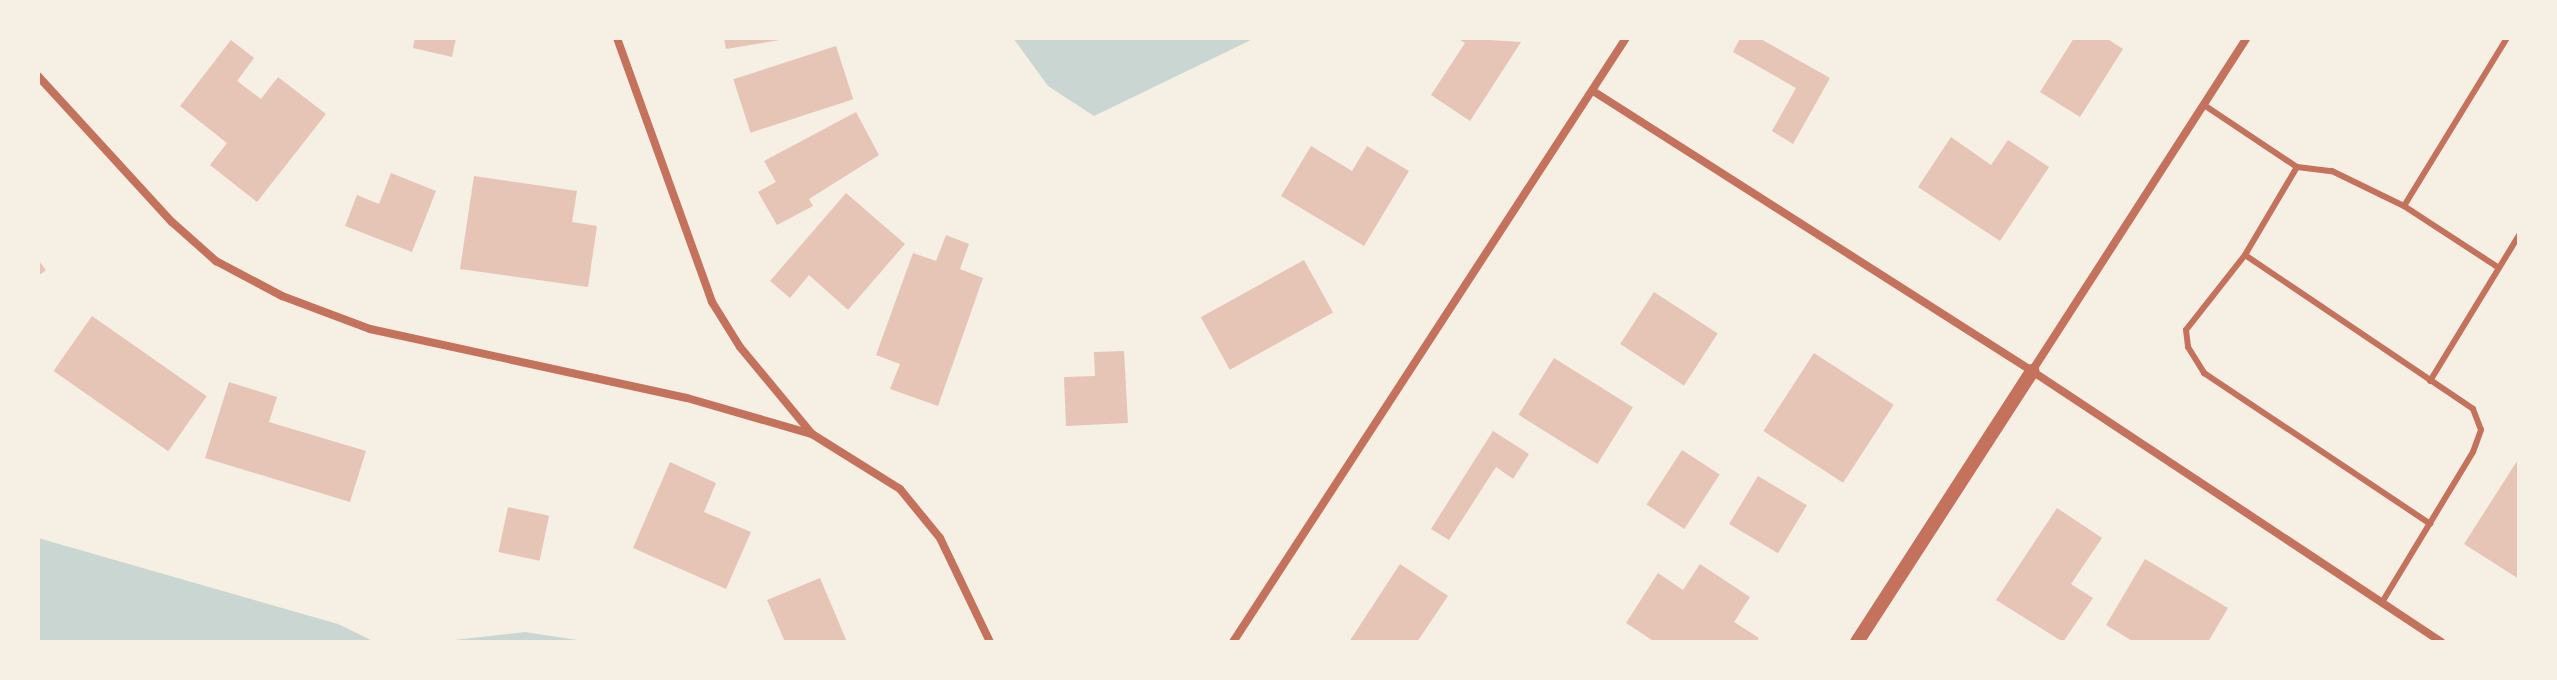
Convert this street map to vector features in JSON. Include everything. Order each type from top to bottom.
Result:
[{"type":"street","points":[[617,38],[712,302],[740,347],[812,434]]},
{"type":"street","points":[[1233,642],[1626,38]]},
{"type":"street","points":[[1857,642],[2247,38]]},
{"type":"street","points":[[38,76],[172,222],[216,261],[282,296],[370,329],[687,398],[812,434],[900,489],[940,538],[990,642]]},
{"type":"street","points":[[1593,91],[2032,371],[2442,642]]},
{"type":"lane","points":[[2404,206],[2507,38]]},
{"type":"lane","points":[[2204,105],[2297,167],[2332,171],[2404,206],[2499,268]]},
{"type":"lane","points":[[2297,167],[2245,255],[2186,330],[2188,347],[2204,373],[2430,524]]},
{"type":"lane","points":[[2430,381],[2519,235]]},
{"type":"lane","points":[[2245,255],[2473,409],[2481,430],[2430,524],[2382,602]]},
{"type":"shaded area","points":[[1013,38],[1255,38],[1094,116],[1048,86]]},
{"type":"shaded area","points":[[38,538],[338,624],[375,642],[38,642]]},
{"type":"shaded area","points":[[525,632],[590,642],[444,642],[454,640]]},
{"type":"building","points":[[415,38],[456,38],[452,57],[413,48]]},
{"type":"building","points":[[724,38],[780,38],[780,40],[726,49]]},
{"type":"building","points":[[1457,38],[1521,42],[1470,121],[1431,95],[1465,43]]},
{"type":"building","points":[[1740,38],[1759,38],[1830,78],[1793,144],[1772,131],[1796,88],[1733,52]]},
{"type":"building","points":[[2074,38],[2106,38],[2123,49],[2080,117],[2040,92]]},
{"type":"building","points":[[231,40],[254,58],[237,81],[261,99],[278,77],[326,114],[257,202],[210,165],[227,143],[180,106]]},
{"type":"building","points":[[836,46],[853,99],[751,133],[733,79]]},
{"type":"building","points":[[856,112],[879,155],[809,199],[813,206],[777,225],[758,192],[776,182],[764,161]]},
{"type":"building","points":[[1951,137],[1991,165],[2008,140],[2049,167],[2000,241],[1918,187]]},
{"type":"building","points":[[1311,146],[1352,171],[1367,146],[1409,171],[1364,246],[1281,196]]},
{"type":"building","points":[[391,173],[436,191],[412,252],[345,226],[357,195],[379,204]]},
{"type":"building","points":[[474,176],[577,191],[572,222],[597,226],[588,287],[460,269]]},
{"type":"building","points":[[846,193],[905,244],[848,310],[809,275],[790,298],[770,281]]},
{"type":"building","points":[[946,235],[969,244],[960,269],[983,278],[938,406],[890,389],[900,364],[876,355],[913,253],[936,261]]},
{"type":"building","points":[[38,260],[46,270],[38,276]]},
{"type":"building","points":[[1304,260],[1333,312],[1230,370],[1201,317]]},
{"type":"building","points":[[1654,292],[1718,333],[1684,385],[1620,344]]},
{"type":"building","points":[[92,316],[207,396],[168,451],[54,371]]},
{"type":"building","points":[[1124,351],[1128,423],[1066,426],[1064,377],[1095,376],[1094,352]]},
{"type":"building","points":[[1814,353],[1894,405],[1843,483],[1763,431]]},
{"type":"building","points":[[1554,358],[1633,407],[1597,464],[1518,415]]},
{"type":"building","points":[[229,382],[277,397],[269,422],[366,451],[350,502],[205,458]]},
{"type":"building","points":[[1493,431],[1529,454],[1513,479],[1496,467],[1449,540],[1431,529]]},
{"type":"building","points":[[1682,450],[1720,475],[1684,529],[1647,505]]},
{"type":"building","points":[[2519,458],[2519,579],[2464,544]]},
{"type":"building","points":[[670,462],[716,483],[704,512],[751,532],[726,589],[633,548]]},
{"type":"building","points":[[1758,476],[1807,505],[1778,553],[1729,524]]},
{"type":"building","points":[[508,507],[549,516],[540,561],[498,552]]},
{"type":"building","points":[[2057,508],[2102,538],[2071,584],[2093,598],[2063,642],[1996,600]]},
{"type":"building","points":[[2145,559],[2228,608],[2208,642],[2134,642],[2106,625]]},
{"type":"building","points":[[1400,564],[1448,596],[1417,642],[1349,642]]},
{"type":"building","points":[[1700,564],[1750,597],[1734,622],[1759,638],[1756,642],[1655,642],[1626,623],[1658,573],[1683,590]]},
{"type":"building","points":[[820,578],[847,642],[785,642],[767,600]]}]
